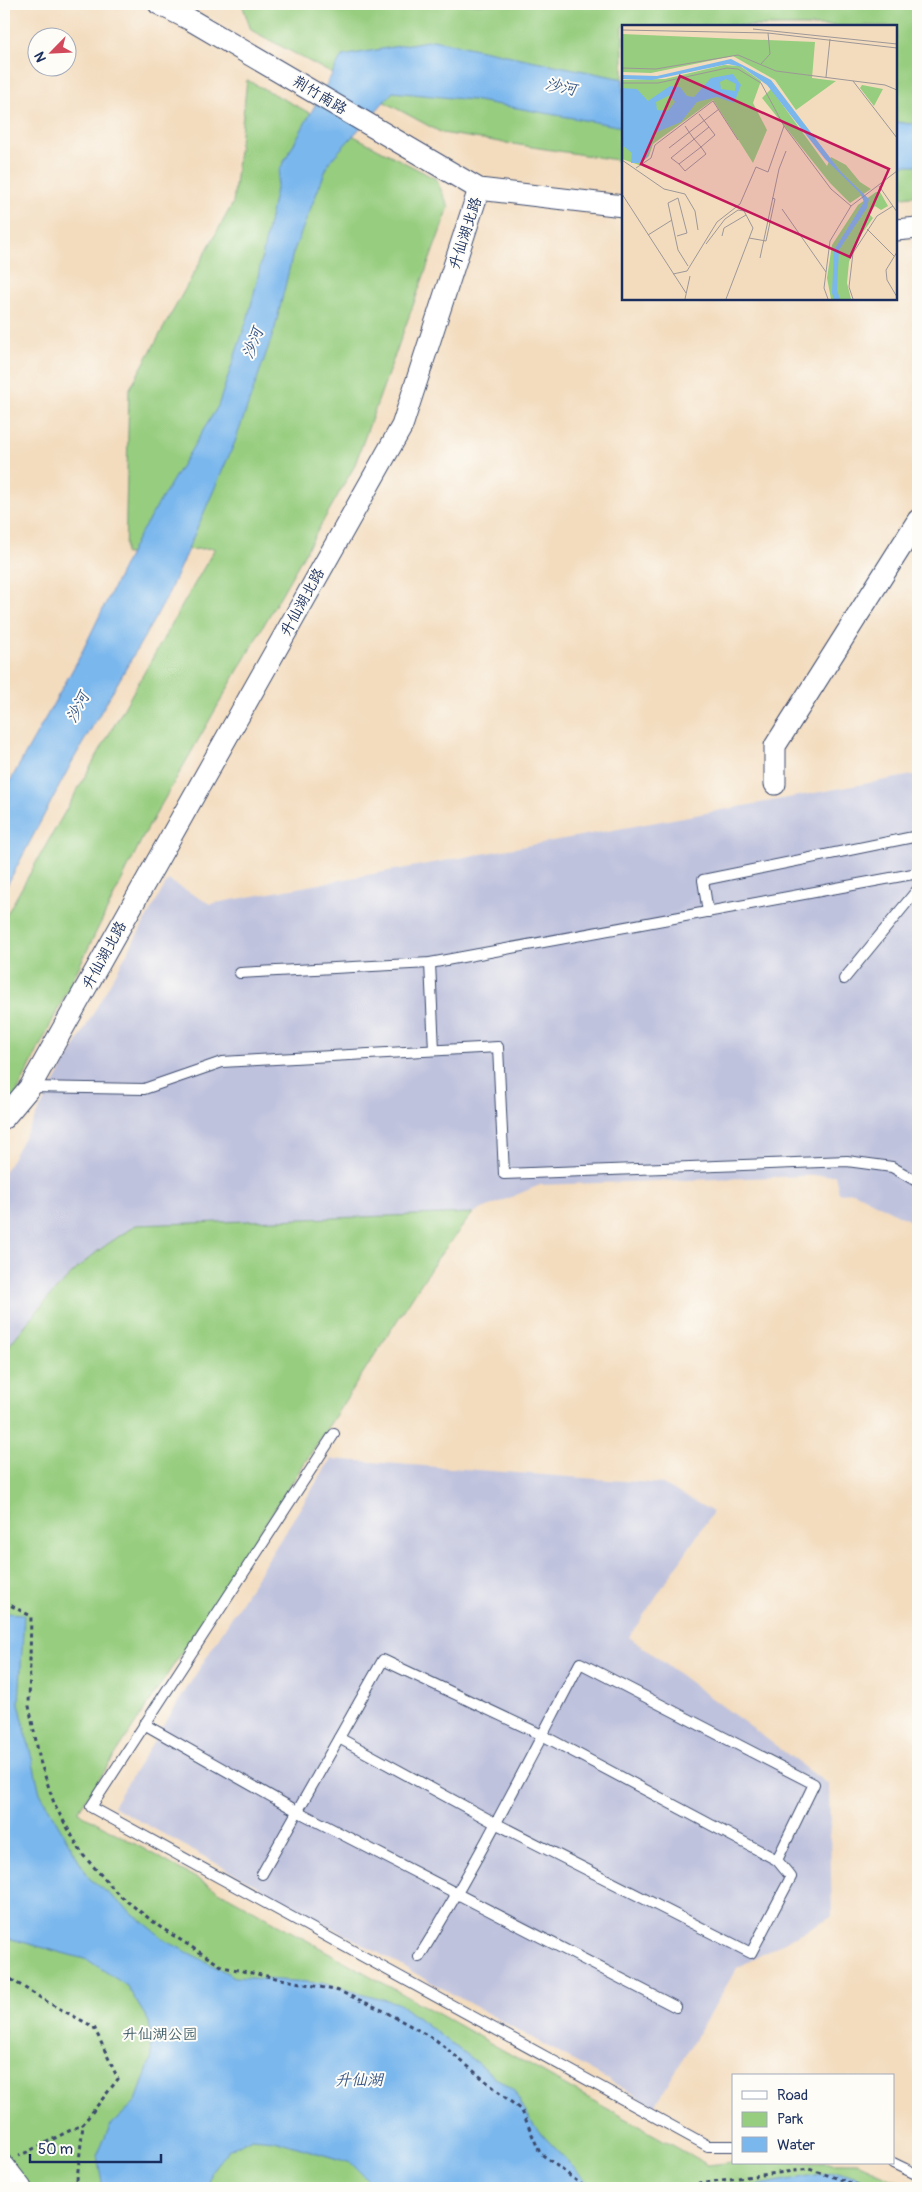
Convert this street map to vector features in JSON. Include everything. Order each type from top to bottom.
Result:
[{"type":"street","name":"荆竹南路","points":[[159,4],[194,11],[285,75],[479,189]]},
{"type":"street","name":"升仙湖北路","points":[[4,1118],[30,1086],[402,426],[479,189],[622,206]]},
{"type":"street","points":[[897,230],[918,228]]},
{"type":"street","points":[[774,784],[775,746],[918,520]]},
{"type":"street","points":[[8,2163],[21,2188]]},
{"type":"lane","points":[[708,912],[703,880],[918,836]]},
{"type":"lane","points":[[240,972],[430,963],[918,872]]},
{"type":"lane","points":[[844,979],[918,889]]},
{"type":"lane","points":[[430,963],[434,1050]]},
{"type":"lane","points":[[30,1086],[144,1088],[222,1062],[498,1047],[504,1174],[847,1161],[892,1167],[918,1182]]},
{"type":"lane","points":[[334,1434],[91,1807],[708,2146],[732,2146]]},
{"type":"lane","points":[[262,1874],[383,1660],[542,1736],[777,1860],[791,1877],[751,1953],[495,1823],[339,1738]]},
{"type":"lane","points":[[419,1957],[458,1894],[580,1663],[814,1784],[777,1860]]},
{"type":"lane","points":[[144,1724],[297,1811],[676,2007]]},
{"type":"lane","points":[[894,2163],[918,2175]]},
{"type":"path","points":[[4,1602],[31,1616],[29,1706],[40,1761],[55,1806],[83,1854],[119,1895],[160,1927],[222,1967],[339,1991],[382,2010],[436,2040],[522,2111],[540,2153],[586,2188]]},
{"type":"path","points":[[4,1975],[48,2003],[94,2027],[118,2079],[83,2124],[8,2163]]},
{"type":"path","points":[[76,2188],[83,2124]]},
{"type":"path","points":[[683,2188],[699,2183],[809,2169],[867,2188]]},
{"type":"shaded area","points":[[918,774],[918,1225],[854,1192],[839,1193],[835,1175],[540,1185],[473,1213],[136,1225],[99,1250],[70,1275],[40,1306],[4,1352],[4,1173],[168,880],[210,904]]},
{"type":"shaded area","points":[[331,1459],[663,1484],[713,1512],[629,1637],[829,1785],[832,1916],[737,1968],[655,2106],[113,1806]]},
{"type":"green space","points":[[242,4],[918,4],[918,195],[897,198],[897,25],[622,25],[622,161],[442,133],[251,30]]},
{"type":"green space","points":[[247,80],[436,179],[449,207],[354,467],[144,835],[4,1119],[4,919],[215,548],[125,554],[129,390],[233,203]]},
{"type":"green space","name":"升仙湖公园","points":[[473,1213],[437,1259],[78,1812],[708,2165],[732,2162],[732,2164],[859,2164],[914,2188],[4,2188],[4,1352],[37,1311],[72,1274],[98,1251],[136,1225]]},
{"type":"water","name":"沙河","points":[[433,40],[622,79],[622,127],[472,100],[393,92],[329,162],[293,253],[275,328],[235,442],[166,599],[72,762],[4,891],[4,792],[78,660],[137,539],[218,406],[248,317],[280,169],[342,56]]},
{"type":"water","points":[[918,121],[918,165],[897,165],[897,122],[911,124]]},
{"type":"water","name":"升仙湖","points":[[4,1613],[24,1614],[19,1703],[40,1793],[89,1878],[168,1942],[235,1977],[322,1983],[398,2003],[514,2091],[534,2126],[593,2188],[376,2188],[351,2163],[274,2140],[252,2138],[228,2150],[212,2170],[208,2188],[103,2188],[97,2156],[110,2126],[136,2101],[152,2057],[149,2022],[127,1986],[88,1960],[4,1937]]},
{"type":"water","points":[[838,2171],[888,2188],[743,2188]]}]
